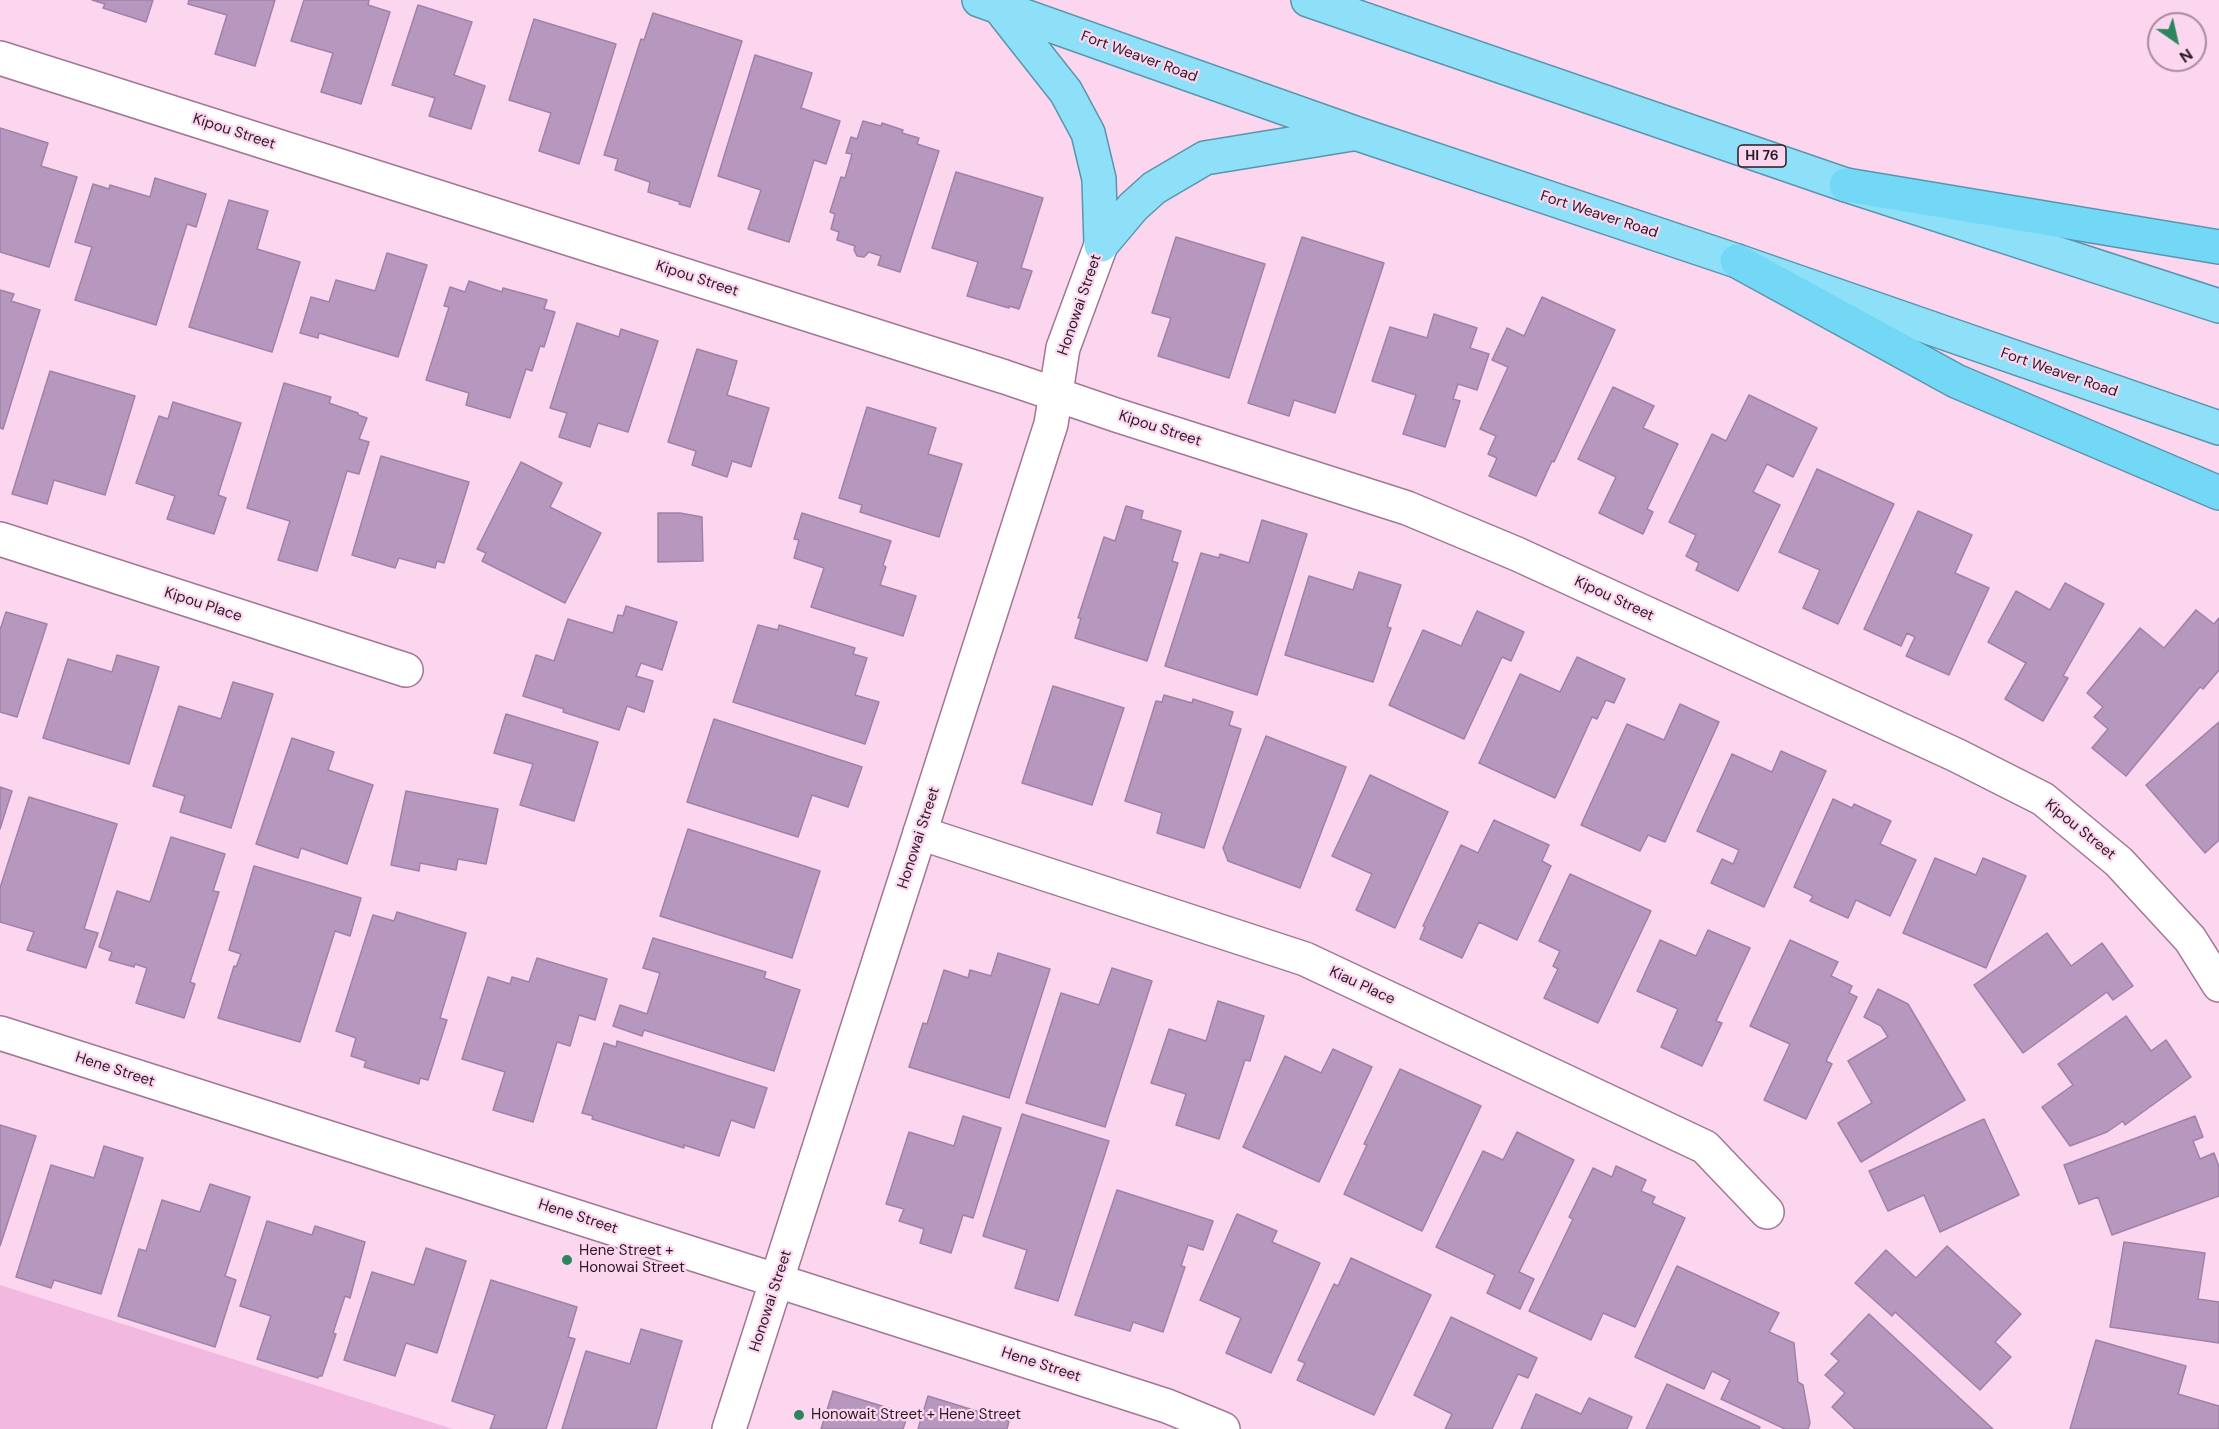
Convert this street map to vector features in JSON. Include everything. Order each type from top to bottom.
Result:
[{"type":"highway","name":"HI 76","points":[[1308,0],[1846,185],[2219,306]]},
{"type":"highway","points":[[989,4],[1066,92],[1088,133],[1099,179],[1101,245]]},
{"type":"highway","name":"Fort Weaver Road","points":[[989,4],[1355,133],[1737,261],[2219,428]]},
{"type":"highway","points":[[1101,245],[1133,207],[1154,188],[1205,159],[1355,133]]},
{"type":"highway","points":[[1846,185],[2219,247]]},
{"type":"highway","points":[[1737,261],[1956,381],[2219,493]]},
{"type":"street","name":"Kipou Street","points":[[0,58],[1407,508],[1517,554],[1956,755],[2043,799],[2120,862],[2190,939],[2219,985]]},
{"type":"street","name":"Honowai Street","points":[[729,1429],[1051,424],[1063,348],[1101,245]]},
{"type":"street","name":"Kipou Place","points":[[0,539],[406,670]]},
{"type":"street","name":"Kiau Place","points":[[920,833],[1305,959],[1705,1147],[1767,1212]]},
{"type":"street","name":"Hene Street","points":[[0,1033],[1167,1406],[1222,1429]]},
{"type":"shaded area","points":[[0,1285],[453,1429],[0,1429]]},
{"type":"building","points":[[92,0],[153,0],[146,22],[103,8],[105,4]]},
{"type":"building","points":[[189,0],[275,0],[255,66],[215,54],[227,15],[188,4]]},
{"type":"building","points":[[304,0],[369,0],[368,5],[390,12],[361,104],[321,92],[333,53],[291,41]]},
{"type":"building","points":[[418,5],[472,22],[454,75],[485,86],[471,129],[429,116],[435,98],[392,85]]},
{"type":"building","points":[[653,13],[742,41],[690,207],[648,192],[650,182],[615,170],[618,159],[604,155],[641,39],[644,40]]},
{"type":"building","points":[[534,19],[616,44],[579,164],[539,151],[551,113],[509,100]]},
{"type":"building","points":[[755,55],[812,73],[801,108],[840,121],[826,164],[814,160],[789,242],[748,229],[761,190],[718,176]]},
{"type":"building","points":[[863,121],[881,126],[882,123],[903,130],[902,133],[919,138],[917,144],[939,151],[900,272],[878,265],[881,256],[869,252],[864,257],[857,256],[855,246],[837,240],[839,232],[831,229],[835,214],[830,212],[841,177],[845,178],[852,154],[846,153],[851,137],[857,139]]},
{"type":"building","points":[[0,128],[48,143],[41,166],[77,177],[49,267],[0,252]]},
{"type":"building","points":[[956,172],[1043,198],[1021,268],[1032,271],[1019,309],[967,296],[978,262],[932,248]]},
{"type":"building","points":[[155,178],[206,194],[196,227],[187,224],[156,325],[75,300],[92,247],[75,242],[93,184],[109,189],[110,185],[150,197]]},
{"type":"building","points":[[229,200],[268,211],[257,249],[300,262],[272,352],[189,327]]},
{"type":"building","points":[[1176,237],[1265,264],[1229,378],[1158,356],[1171,318],[1152,313]]},
{"type":"building","points":[[1302,237],[1384,263],[1335,413],[1294,400],[1289,416],[1248,403]]},
{"type":"building","points":[[387,253],[427,265],[398,357],[319,333],[318,338],[300,333],[311,297],[329,302],[336,280],[375,291]]},
{"type":"building","points":[[469,281],[502,292],[503,288],[547,300],[544,309],[555,312],[544,347],[540,346],[532,371],[526,369],[510,418],[466,405],[469,393],[426,380],[449,307],[444,306],[450,287],[465,292]]},
{"type":"building","points":[[0,290],[14,294],[11,301],[40,310],[3,429],[0,428]]},
{"type":"building","points":[[1542,297],[1615,330],[1536,496],[1489,476],[1497,458],[1488,454],[1496,436],[1480,429],[1508,367],[1492,360],[1507,328],[1524,336]]},
{"type":"building","points":[[1434,314],[1477,328],[1470,348],[1489,354],[1477,390],[1458,384],[1453,399],[1460,401],[1445,447],[1403,434],[1416,395],[1372,381],[1390,327],[1427,338]]},
{"type":"building","points":[[577,323],[619,337],[621,329],[658,341],[628,432],[598,423],[590,447],[559,437],[567,413],[550,408]]},
{"type":"building","points":[[697,349],[737,361],[727,395],[769,408],[751,467],[732,461],[727,477],[692,465],[696,451],[668,442]]},
{"type":"building","points":[[50,371],[135,396],[105,495],[54,480],[47,504],[12,494]]},
{"type":"building","points":[[284,383],[331,397],[329,403],[367,418],[359,439],[369,442],[359,474],[347,471],[317,571],[278,560],[290,521],[247,508]]},
{"type":"building","points":[[1613,387],[1654,406],[1643,428],[1678,444],[1647,509],[1653,512],[1643,534],[1599,513],[1616,477],[1578,459]]},
{"type":"building","points":[[1749,395],[1817,428],[1793,477],[1767,464],[1753,492],[1780,505],[1738,591],[1696,570],[1699,563],[1686,556],[1696,535],[1669,522],[1712,434],[1726,441]]},
{"type":"building","points":[[173,402],[241,423],[218,495],[226,498],[214,534],[167,519],[175,496],[136,483],[159,416],[168,419]]},
{"type":"building","points":[[867,407],[936,428],[928,454],[962,464],[939,537],[860,512],[862,505],[839,498]]},
{"type":"building","points":[[381,456],[469,482],[444,563],[437,561],[435,568],[399,558],[395,568],[352,555]]},
{"type":"building","points":[[521,462],[562,483],[550,507],[601,533],[565,603],[482,561],[486,553],[477,549]]},
{"type":"building","points":[[1817,469],[1894,504],[1838,624],[1803,608],[1820,570],[1779,552]]},
{"type":"building","points":[[1126,506],[1143,511],[1141,519],[1181,531],[1172,561],[1178,563],[1147,661],[1075,638],[1081,618],[1078,618],[1104,537],[1115,541]]},
{"type":"building","points":[[1918,511],[1972,535],[1955,573],[1989,588],[1949,675],[1906,656],[1915,637],[1907,633],[1901,646],[1864,629]]},
{"type":"building","points":[[658,513],[680,513],[702,517],[703,561],[658,562]]},
{"type":"building","points":[[802,513],[891,541],[883,565],[886,567],[880,585],[916,596],[903,636],[811,607],[824,568],[794,558],[799,540],[794,539]]},
{"type":"building","points":[[1262,520],[1307,534],[1257,695],[1165,666],[1201,553],[1219,558],[1220,554],[1249,563]]},
{"type":"building","points":[[1359,572],[1401,585],[1387,627],[1391,628],[1373,682],[1285,655],[1309,576],[1353,590]]},
{"type":"building","points":[[2065,583],[2104,604],[2063,676],[2068,678],[2043,721],[2005,699],[2026,663],[1988,642],[2016,591],[2050,610]]},
{"type":"building","points":[[626,606],[677,622],[662,670],[641,663],[636,676],[653,681],[644,712],[627,706],[619,730],[523,696],[536,655],[554,661],[568,619],[613,633],[618,615],[623,616]]},
{"type":"building","points":[[2196,610],[2214,624],[2219,618],[2219,670],[2203,689],[2200,687],[2126,776],[2092,748],[2108,729],[2094,717],[2103,707],[2087,693],[2140,628],[2164,648]]},
{"type":"building","points":[[1477,611],[1524,632],[1511,661],[1502,657],[1464,739],[1389,705],[1423,630],[1461,646]]},
{"type":"building","points":[[6,612],[47,624],[17,717],[0,712],[0,630]]},
{"type":"building","points":[[758,625],[778,630],[779,625],[855,648],[853,654],[867,658],[855,695],[879,702],[865,744],[733,702]]},
{"type":"building","points":[[117,655],[159,667],[129,764],[43,738],[68,659],[112,672]]},
{"type":"building","points":[[1577,657],[1625,679],[1614,703],[1606,700],[1597,719],[1592,717],[1555,798],[1479,763],[1520,674],[1560,692]]},
{"type":"building","points":[[233,682],[273,694],[231,828],[180,812],[185,796],[153,786],[179,706],[221,719]]},
{"type":"building","points":[[1053,686],[1124,708],[1092,805],[1022,783]]},
{"type":"building","points":[[1164,695],[1192,703],[1193,699],[1233,712],[1229,725],[1241,729],[1204,848],[1157,833],[1162,813],[1125,801],[1156,701],[1162,702]]},
{"type":"building","points":[[1680,704],[1719,722],[1665,842],[1648,835],[1640,851],[1581,825],[1627,724],[1664,740]]},
{"type":"building","points":[[506,714],[598,742],[574,821],[520,805],[533,764],[494,753]]},
{"type":"building","points":[[714,719],[862,767],[848,807],[812,795],[798,837],[687,802]]},
{"type":"building","points":[[2219,722],[2219,840],[2205,853],[2146,785]]},
{"type":"building","points":[[1266,736],[1346,767],[1300,888],[1228,861],[1223,848]]},
{"type":"building","points":[[292,738],[334,752],[328,770],[373,785],[347,864],[301,848],[298,858],[256,844]]},
{"type":"building","points":[[1781,751],[1826,771],[1764,907],[1711,883],[1722,859],[1733,864],[1739,850],[1697,831],[1732,754],[1772,772]]},
{"type":"building","points":[[1370,775],[1448,812],[1395,928],[1356,910],[1372,874],[1332,856]]},
{"type":"building","points":[[0,787],[12,791],[0,829]]},
{"type":"building","points":[[406,791],[498,809],[486,864],[458,859],[456,870],[420,863],[419,871],[391,865]]},
{"type":"building","points":[[29,797],[117,824],[84,929],[98,933],[86,968],[27,950],[34,932],[0,922],[0,888]]},
{"type":"building","points":[[1833,799],[1852,808],[1854,804],[1891,821],[1880,844],[1916,860],[1890,916],[1856,900],[1848,918],[1810,901],[1813,896],[1794,887]]},
{"type":"building","points":[[1494,820],[1549,845],[1542,861],[1551,866],[1517,940],[1479,922],[1462,958],[1420,939],[1425,927],[1423,926],[1461,845],[1478,853]]},
{"type":"building","points":[[688,829],[820,871],[792,958],[660,916]]},
{"type":"building","points":[[171,837],[225,854],[213,891],[219,892],[190,982],[195,984],[184,1018],[136,1003],[147,968],[109,960],[112,952],[99,947],[117,891],[150,902]]},
{"type":"building","points":[[1935,858],[1976,875],[1983,858],[2026,876],[1986,968],[1903,933]]},
{"type":"building","points":[[254,866],[361,898],[350,936],[335,931],[300,1042],[218,1018],[234,966],[236,967],[241,954],[229,950]]},
{"type":"building","points":[[1570,874],[1651,911],[1598,1023],[1544,998],[1558,969],[1553,966],[1560,951],[1539,941]]},
{"type":"building","points":[[397,912],[466,933],[440,1018],[447,1020],[428,1080],[420,1078],[419,1084],[364,1067],[366,1061],[351,1056],[356,1038],[336,1031],[373,915],[394,921]]},
{"type":"building","points":[[1708,930],[1750,948],[1716,1021],[1722,1023],[1702,1066],[1661,1047],[1678,1009],[1637,991],[1660,940],[1696,956]]},
{"type":"building","points":[[2047,933],[2071,966],[2102,943],[2133,986],[2113,1000],[2107,992],[2023,1053],[1974,985]]},
{"type":"building","points":[[653,938],[766,972],[764,978],[800,990],[774,1071],[644,1030],[642,1036],[613,1026],[620,1005],[647,1014],[660,973],[643,968]]},
{"type":"building","points":[[1790,940],[1838,962],[1831,976],[1852,986],[1849,993],[1857,997],[1826,1061],[1832,1064],[1806,1119],[1764,1100],[1790,1044],[1750,1026]]},
{"type":"building","points":[[998,953],[1050,969],[1009,1098],[909,1067],[923,1023],[927,1024],[944,970],[968,978],[970,970],[991,976]]},
{"type":"building","points":[[537,958],[607,979],[595,1020],[579,1015],[570,1046],[557,1042],[533,1122],[493,1110],[505,1072],[462,1059],[488,977],[510,984],[512,977],[529,982]]},
{"type":"building","points":[[1112,968],[1152,981],[1105,1127],[1026,1103],[1061,993],[1099,1005]]},
{"type":"building","points":[[1878,989],[1908,1004],[1965,1100],[1861,1162],[1838,1123],[1872,1103],[1848,1061],[1888,1037],[1881,1026],[1864,1017]]},
{"type":"building","points":[[1218,1001],[1264,1016],[1250,1061],[1245,1060],[1219,1139],[1176,1125],[1186,1094],[1151,1083],[1169,1029],[1206,1041]]},
{"type":"building","points":[[2126,1016],[2151,1051],[2166,1040],[2191,1077],[2125,1125],[2123,1121],[2107,1132],[2070,1146],[2042,1107],[2073,1085],[2058,1064]]},
{"type":"building","points":[[617,1041],[767,1088],[754,1128],[731,1120],[719,1156],[684,1145],[684,1148],[592,1119],[593,1116],[582,1113],[604,1043],[616,1047]]},
{"type":"building","points":[[1333,1049],[1372,1067],[1319,1182],[1243,1147],[1285,1056],[1321,1073]]},
{"type":"building","points":[[1400,1069],[1481,1106],[1422,1231],[1344,1194],[1367,1145],[1364,1144]]},
{"type":"building","points":[[1022,1114],[1109,1141],[1058,1301],[1015,1288],[1027,1250],[983,1236]]},
{"type":"building","points":[[963,1116],[1001,1128],[973,1218],[963,1215],[951,1253],[920,1243],[924,1229],[899,1221],[904,1209],[886,1204],[909,1132],[954,1146]]},
{"type":"building","points":[[2195,1116],[2203,1137],[2193,1141],[2200,1159],[2214,1153],[2219,1167],[2219,1196],[2112,1235],[2098,1197],[2079,1204],[2064,1165]]},
{"type":"building","points":[[1984,1119],[2019,1195],[1940,1232],[1924,1195],[1888,1211],[1869,1171]]},
{"type":"building","points":[[0,1125],[36,1136],[0,1246]]},
{"type":"building","points":[[1517,1132],[1574,1160],[1519,1272],[1534,1279],[1520,1309],[1487,1293],[1495,1275],[1436,1247],[1483,1151],[1503,1160]]},
{"type":"building","points":[[104,1146],[143,1158],[101,1294],[54,1280],[51,1288],[16,1277],[51,1165],[94,1178]]},
{"type":"building","points":[[1616,1166],[1646,1180],[1641,1191],[1655,1197],[1652,1203],[1685,1218],[1635,1327],[1603,1313],[1591,1340],[1529,1311],[1573,1219],[1569,1217],[1593,1168],[1612,1177]]},
{"type":"building","points":[[210,1184],[250,1197],[225,1276],[236,1280],[215,1347],[118,1316],[139,1249],[146,1251],[162,1200],[200,1212]]},
{"type":"building","points":[[1117,1190],[1213,1221],[1203,1250],[1188,1245],[1181,1266],[1185,1267],[1163,1332],[1133,1322],[1130,1331],[1075,1315]]},
{"type":"building","points":[[1237,1214],[1277,1231],[1272,1242],[1320,1263],[1271,1373],[1226,1353],[1241,1318],[1200,1300]]},
{"type":"building","points":[[267,1221],[312,1235],[315,1226],[365,1242],[350,1298],[345,1296],[333,1333],[336,1334],[322,1376],[318,1378],[257,1359],[271,1316],[240,1306]]},
{"type":"building","points":[[2124,1242],[2205,1253],[2198,1299],[2219,1302],[2219,1343],[2110,1327]]},
{"type":"building","points":[[1947,1246],[2021,1314],[1995,1342],[2011,1357],[1980,1390],[1895,1312],[1892,1316],[1855,1283],[1886,1250],[1916,1278]]},
{"type":"building","points":[[426,1248],[466,1261],[437,1353],[406,1343],[395,1376],[344,1360],[372,1272],[414,1285]]},
{"type":"building","points":[[1351,1258],[1431,1295],[1374,1415],[1297,1380],[1305,1363],[1298,1360],[1334,1284],[1338,1286]]},
{"type":"building","points":[[1677,1266],[1779,1313],[1769,1332],[1794,1343],[1798,1382],[1803,1385],[1810,1423],[1808,1429],[1785,1429],[1721,1399],[1730,1380],[1712,1371],[1704,1389],[1635,1357]]},
{"type":"building","points":[[491,1280],[577,1307],[568,1337],[575,1339],[546,1429],[490,1429],[495,1415],[452,1401]]},
{"type":"building","points":[[1869,1314],[1993,1429],[1855,1429],[1832,1407],[1845,1393],[1825,1375],[1839,1361],[1831,1354]]},
{"type":"building","points":[[1451,1317],[1537,1358],[1528,1378],[1518,1374],[1492,1429],[1445,1429],[1452,1414],[1414,1395]]},
{"type":"building","points":[[641,1329],[682,1341],[656,1429],[562,1429],[586,1351],[630,1364]]},
{"type":"building","points":[[2096,1340],[2186,1366],[2178,1394],[2219,1406],[2219,1429],[2070,1429]]},
{"type":"building","points":[[1667,1384],[1760,1427],[1759,1429],[1646,1429]]},
{"type":"building","points":[[833,1391],[908,1414],[903,1429],[821,1429]]},
{"type":"building","points":[[1536,1394],[1581,1414],[1589,1398],[1632,1417],[1627,1429],[1521,1429]]},
{"type":"building","points":[[928,1396],[1009,1421],[1007,1429],[918,1429]]},
{"type":"place","name":"Hene Street + Honowai Street","points":[[567,1260]]},
{"type":"place","name":"Honowait Street + Hene Street","points":[[799,1415]]}]
